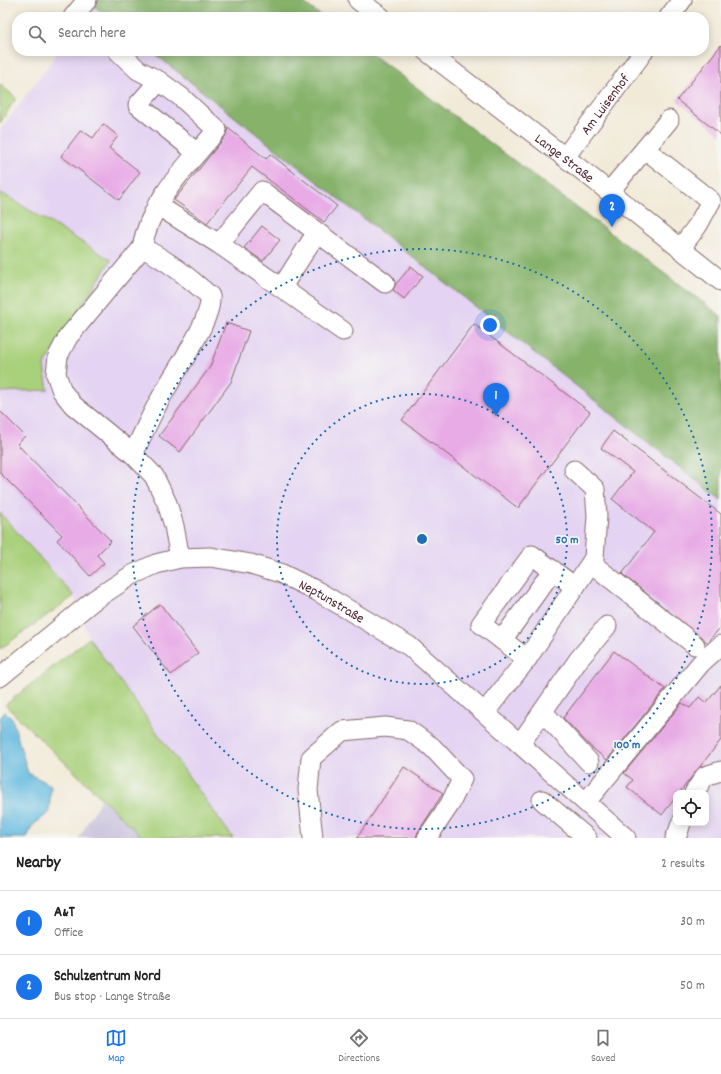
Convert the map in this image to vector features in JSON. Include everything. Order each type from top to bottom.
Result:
[{"type":"street","points":[[77,12],[87,0]]},
{"type":"street","points":[[358,0],[374,12]]},
{"type":"street","points":[[673,12],[682,0]]},
{"type":"street","points":[[123,56],[138,70],[159,81],[181,97],[217,130],[160,198],[145,232],[142,248],[68,337],[58,356],[56,374],[62,391],[73,405],[133,454],[154,476],[168,503],[180,558]]},
{"type":"street","name":"Lange Straße","points":[[433,56],[565,157],[721,281]]},
{"type":"street","name":"Am Luisenhof","points":[[565,157],[640,56]]},
{"type":"street","points":[[159,81],[138,105],[198,153]]},
{"type":"street","points":[[609,192],[669,120]]},
{"type":"street","points":[[645,149],[711,201],[698,225],[680,248]]},
{"type":"street","points":[[219,244],[262,191],[386,283]]},
{"type":"street","points":[[157,205],[219,244],[343,331]]},
{"type":"street","points":[[282,287],[317,232]]},
{"type":"street","points":[[133,454],[161,397],[200,330],[211,304],[210,296],[182,272],[157,255],[142,248]]},
{"type":"street","points":[[485,712],[527,658],[594,558],[597,516],[595,489],[574,470]]},
{"type":"street","points":[[527,658],[481,624],[532,555],[575,587]]},
{"type":"street","name":"Neptunstraße","points":[[0,677],[94,600],[132,575],[156,564],[180,558],[211,557],[251,564],[280,573],[317,591],[409,646],[626,838]]},
{"type":"street","points":[[591,563],[695,645]]},
{"type":"street","points":[[502,640],[553,570]]},
{"type":"street","points":[[520,744],[579,659],[607,626]]},
{"type":"street","points":[[586,802],[701,663],[721,645]]},
{"type":"street","points":[[543,712],[589,762]]},
{"type":"street","points":[[313,838],[308,790],[311,758],[342,731],[385,727],[408,730],[432,747],[462,779],[450,804],[427,838]]},
{"type":"street","points":[[696,790],[704,776],[721,771]]},
{"type":"street","points":[[542,800],[586,838]]},
{"type":"street","points":[[675,838],[680,826]]},
{"type":"shaded area","points":[[93,5],[102,12],[88,12]]},
{"type":"shaded area","points":[[55,56],[157,56],[721,500],[721,838],[233,838],[89,638],[74,596],[0,513],[0,130]]},
{"type":"shaded area","points":[[101,799],[149,838],[79,838]]},
{"type":"green space","points":[[98,0],[300,0],[316,12],[102,12],[93,5]]},
{"type":"green space","points":[[157,56],[375,56],[721,316],[721,500]]},
{"type":"green space","points":[[0,84],[16,98],[0,123]]},
{"type":"green space","points":[[0,192],[111,260],[44,366],[48,390],[0,392]]},
{"type":"green space","points":[[0,513],[74,596],[0,649]]},
{"type":"green space","points":[[89,638],[233,838],[143,838],[5,705]]},
{"type":"water","points":[[5,712],[12,718],[28,773],[51,785],[49,813],[32,826],[27,838],[0,838],[0,718]]},
{"type":"building","points":[[721,45],[721,135],[677,100]]},
{"type":"building","points":[[103,124],[118,136],[109,148],[140,172],[119,200],[61,156],[81,130],[93,138]]},
{"type":"building","points":[[228,128],[266,159],[270,154],[337,206],[324,222],[252,167],[207,223],[174,200],[225,137]]},
{"type":"building","points":[[262,226],[280,240],[263,261],[244,248]]},
{"type":"building","points":[[411,266],[423,276],[404,299],[393,290]]},
{"type":"building","points":[[226,323],[249,331],[231,382],[180,452],[159,436],[210,367]]},
{"type":"building","points":[[474,324],[590,412],[518,508],[402,420]]},
{"type":"building","points":[[0,411],[25,436],[17,444],[111,541],[97,555],[104,563],[90,576],[57,540],[62,535],[0,473]]},
{"type":"building","points":[[613,431],[721,514],[721,627],[707,642],[622,574],[654,532],[612,499],[633,472],[601,448]]},
{"type":"building","points":[[160,604],[198,653],[171,675],[133,626]]},
{"type":"building","points":[[614,651],[665,689],[607,760],[591,747],[563,718]]},
{"type":"building","points":[[721,685],[721,740],[681,790],[673,790],[673,801],[662,815],[627,787],[633,780],[624,773],[682,703],[690,708],[699,697],[706,703]]},
{"type":"building","points":[[404,767],[443,793],[418,832],[416,838],[357,838]]},
{"type":"place","name":"Schulzentrum Nord","points":[[612,227]]},
{"type":"place","name":"A&T","points":[[496,416]]}]
